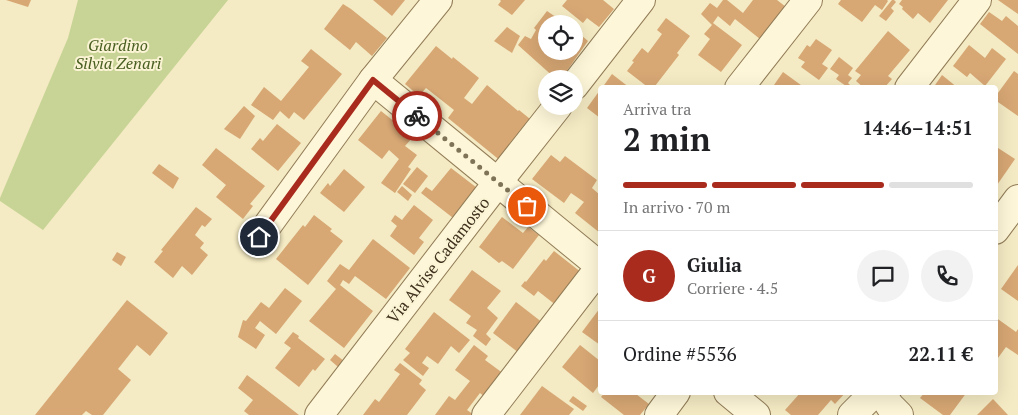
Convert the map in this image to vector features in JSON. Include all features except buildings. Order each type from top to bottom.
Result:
[{"type":"street","points":[[259,237],[373,80],[438,0]]},
{"type":"street","points":[[583,75],[642,0]]},
{"type":"street","points":[[741,85],[808,0]]},
{"type":"street","points":[[911,85],[977,0]]},
{"type":"street","points":[[373,80],[598,264]]},
{"type":"street","name":"Via Alvise Cadamosto","points":[[319,415],[551,115]]},
{"type":"street","points":[[998,226],[1018,199]]},
{"type":"street","points":[[486,415],[598,269]]},
{"type":"street","points":[[659,415],[674,395]]},
{"type":"street","points":[[732,395],[756,415]]},
{"type":"street","points":[[852,415],[872,395]]},
{"type":"street","points":[[883,395],[899,415]]},
{"type":"green space","name":"Giardino Silvia Zenari","points":[[78,0],[228,0],[43,230],[0,201],[0,198],[68,38]]},
{"type":"way so far","points":[[417,116],[527,206]]},
{"type":"route","points":[[259,237],[373,80],[417,116]]}]
